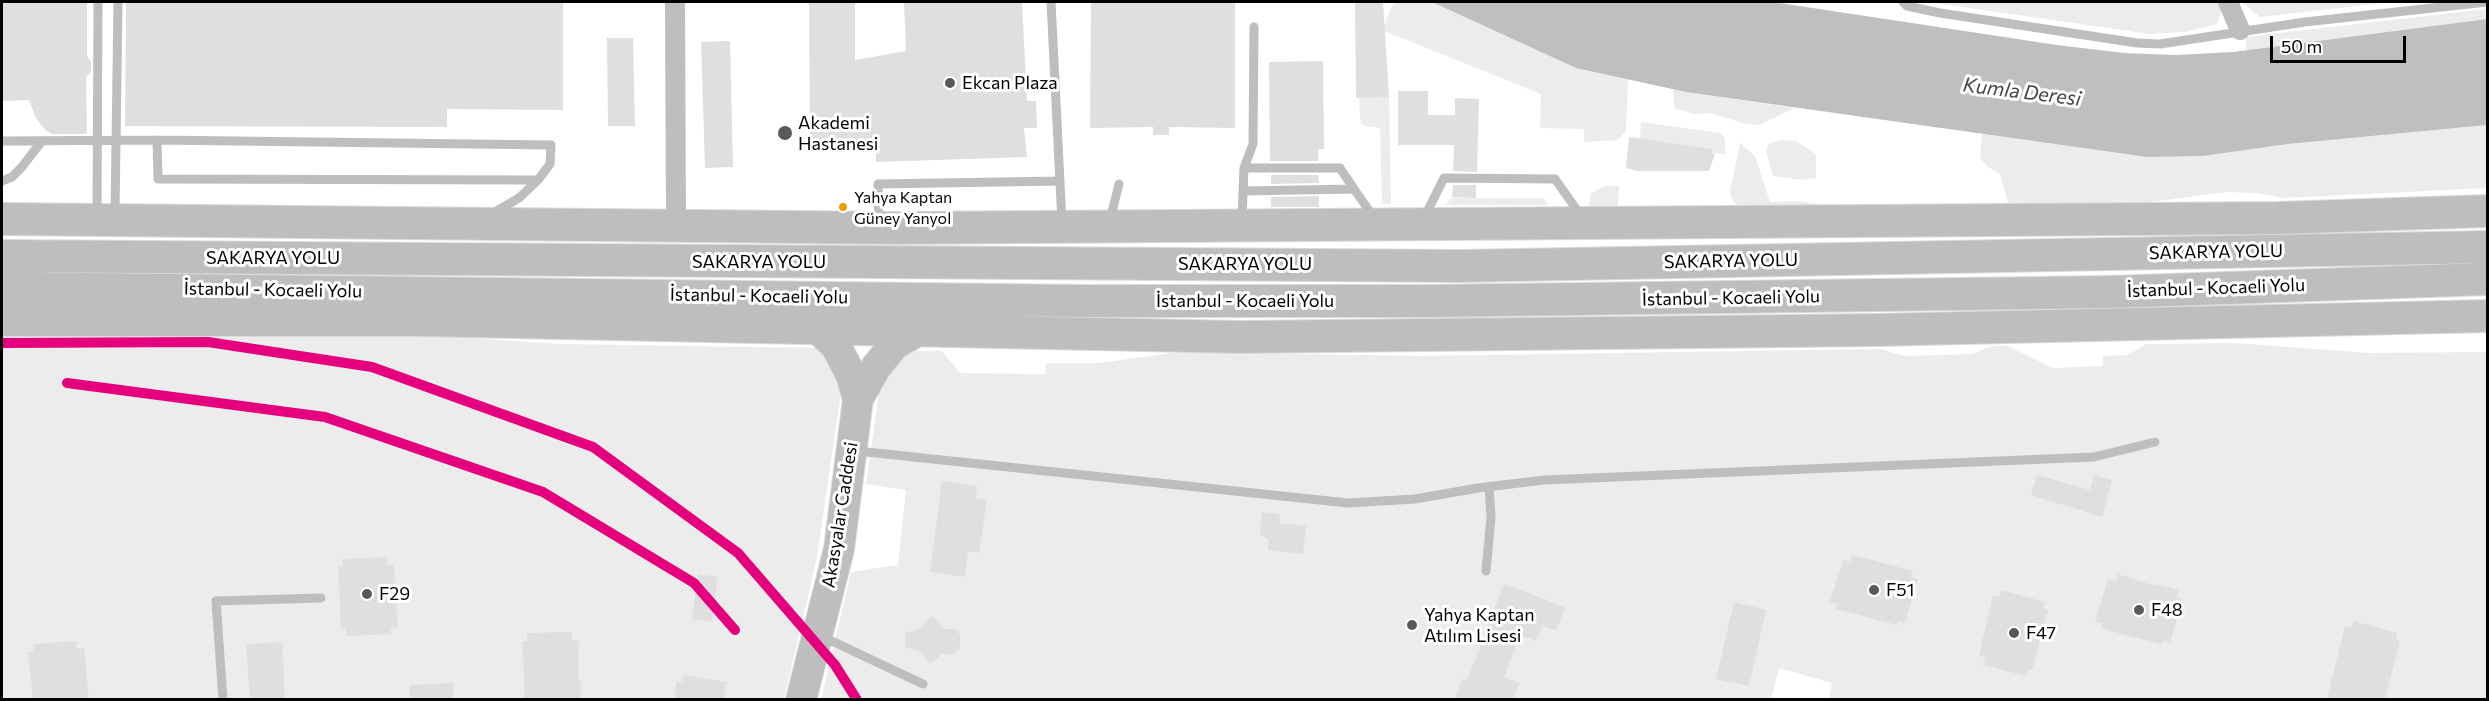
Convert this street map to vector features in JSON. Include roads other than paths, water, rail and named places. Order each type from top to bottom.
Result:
[{"type":"highway","points":[[2402,213],[2487,202]]},
{"type":"highway","points":[[2,219],[879,228],[1108,224],[1587,224],[2278,218],[2487,210]]},
{"type":"highway","points":[[1636,263],[1962,221]]},
{"type":"highway","name":"SAKARYA YOLU","points":[[2,256],[1462,266],[2487,247]]},
{"type":"highway","name":"İstanbul - Kocaeli Yolu","points":[[2,288],[1082,301],[1749,299],[2122,291],[2487,279]]},
{"type":"highway","points":[[1082,301],[1473,335]]},
{"type":"highway","points":[[2,320],[416,320],[1240,337],[1877,330],[2487,316]]},
{"type":"highway","points":[[2252,320],[2487,335]]},
{"type":"main road","points":[[817,328],[836,346],[851,375],[858,399]]},
{"type":"main road","points":[[858,399],[876,367],[895,344],[920,330]]},
{"type":"main road","name":"Akasyalar Caddesi","points":[[801,699],[839,549],[858,399]]},
{"type":"street","points":[[675,2],[676,226]]},
{"type":"street","points":[[2228,2],[2240,30]]},
{"type":"lane","points":[[98,2],[97,140],[106,220]]},
{"type":"lane","points":[[106,220],[116,140],[118,2]]},
{"type":"lane","points":[[1052,2],[1062,225]]},
{"type":"lane","points":[[1904,2],[1907,6],[1940,13],[2138,43],[2180,42],[2240,30],[2487,2]]},
{"type":"lane","points":[[1242,225],[1244,168],[1253,144],[1254,27]]},
{"type":"lane","points":[[157,140],[158,179],[538,180]]},
{"type":"lane","points":[[2,141],[157,140],[551,145],[550,164],[538,180],[504,209],[438,224]]},
{"type":"lane","points":[[2,181],[12,177],[21,168],[42,141]]},
{"type":"lane","points":[[1244,168],[1340,168],[1379,224]]},
{"type":"lane","points":[[1421,223],[1444,178],[1555,179],[1587,224]]},
{"type":"lane","points":[[879,228],[878,184],[1060,181]]},
{"type":"lane","points":[[1108,224],[1119,184]]},
{"type":"lane","points":[[1243,191],[1354,189]]},
{"type":"lane","points":[[851,451],[1348,503],[1415,500],[1544,480],[2094,457],[2156,442]]},
{"type":"lane","points":[[1486,571],[1491,517],[1489,487]]},
{"type":"lane","points":[[223,699],[216,601],[321,598]]},
{"type":"lane","points":[[817,638],[834,642],[923,684]]},
{"type":"water","name":"Kumla Deresi","points":[[1432,2],[1773,2],[2057,45],[2124,53],[2175,55],[2233,52],[2487,19],[2487,125],[2288,144],[2203,156],[2147,157],[1686,92],[1576,68]]},
{"type":"place","name":"Ekcan Plaza","points":[[950,83]]},
{"type":"place","name":"Akademi Hastanesi","points":[[785,133]]},
{"type":"place","name":"Yahya Kaptan Güney Yanyol","points":[[843,207]]},
{"type":"place","name":"F51","points":[[1874,590]]},
{"type":"place","name":"F29","points":[[367,594]]},
{"type":"place","name":"F48","points":[[2139,610]]},
{"type":"place","name":"Yahya Kaptan Atılım Lisesi","points":[[1412,625]]},
{"type":"place","name":"F47","points":[[2014,633]]}]
